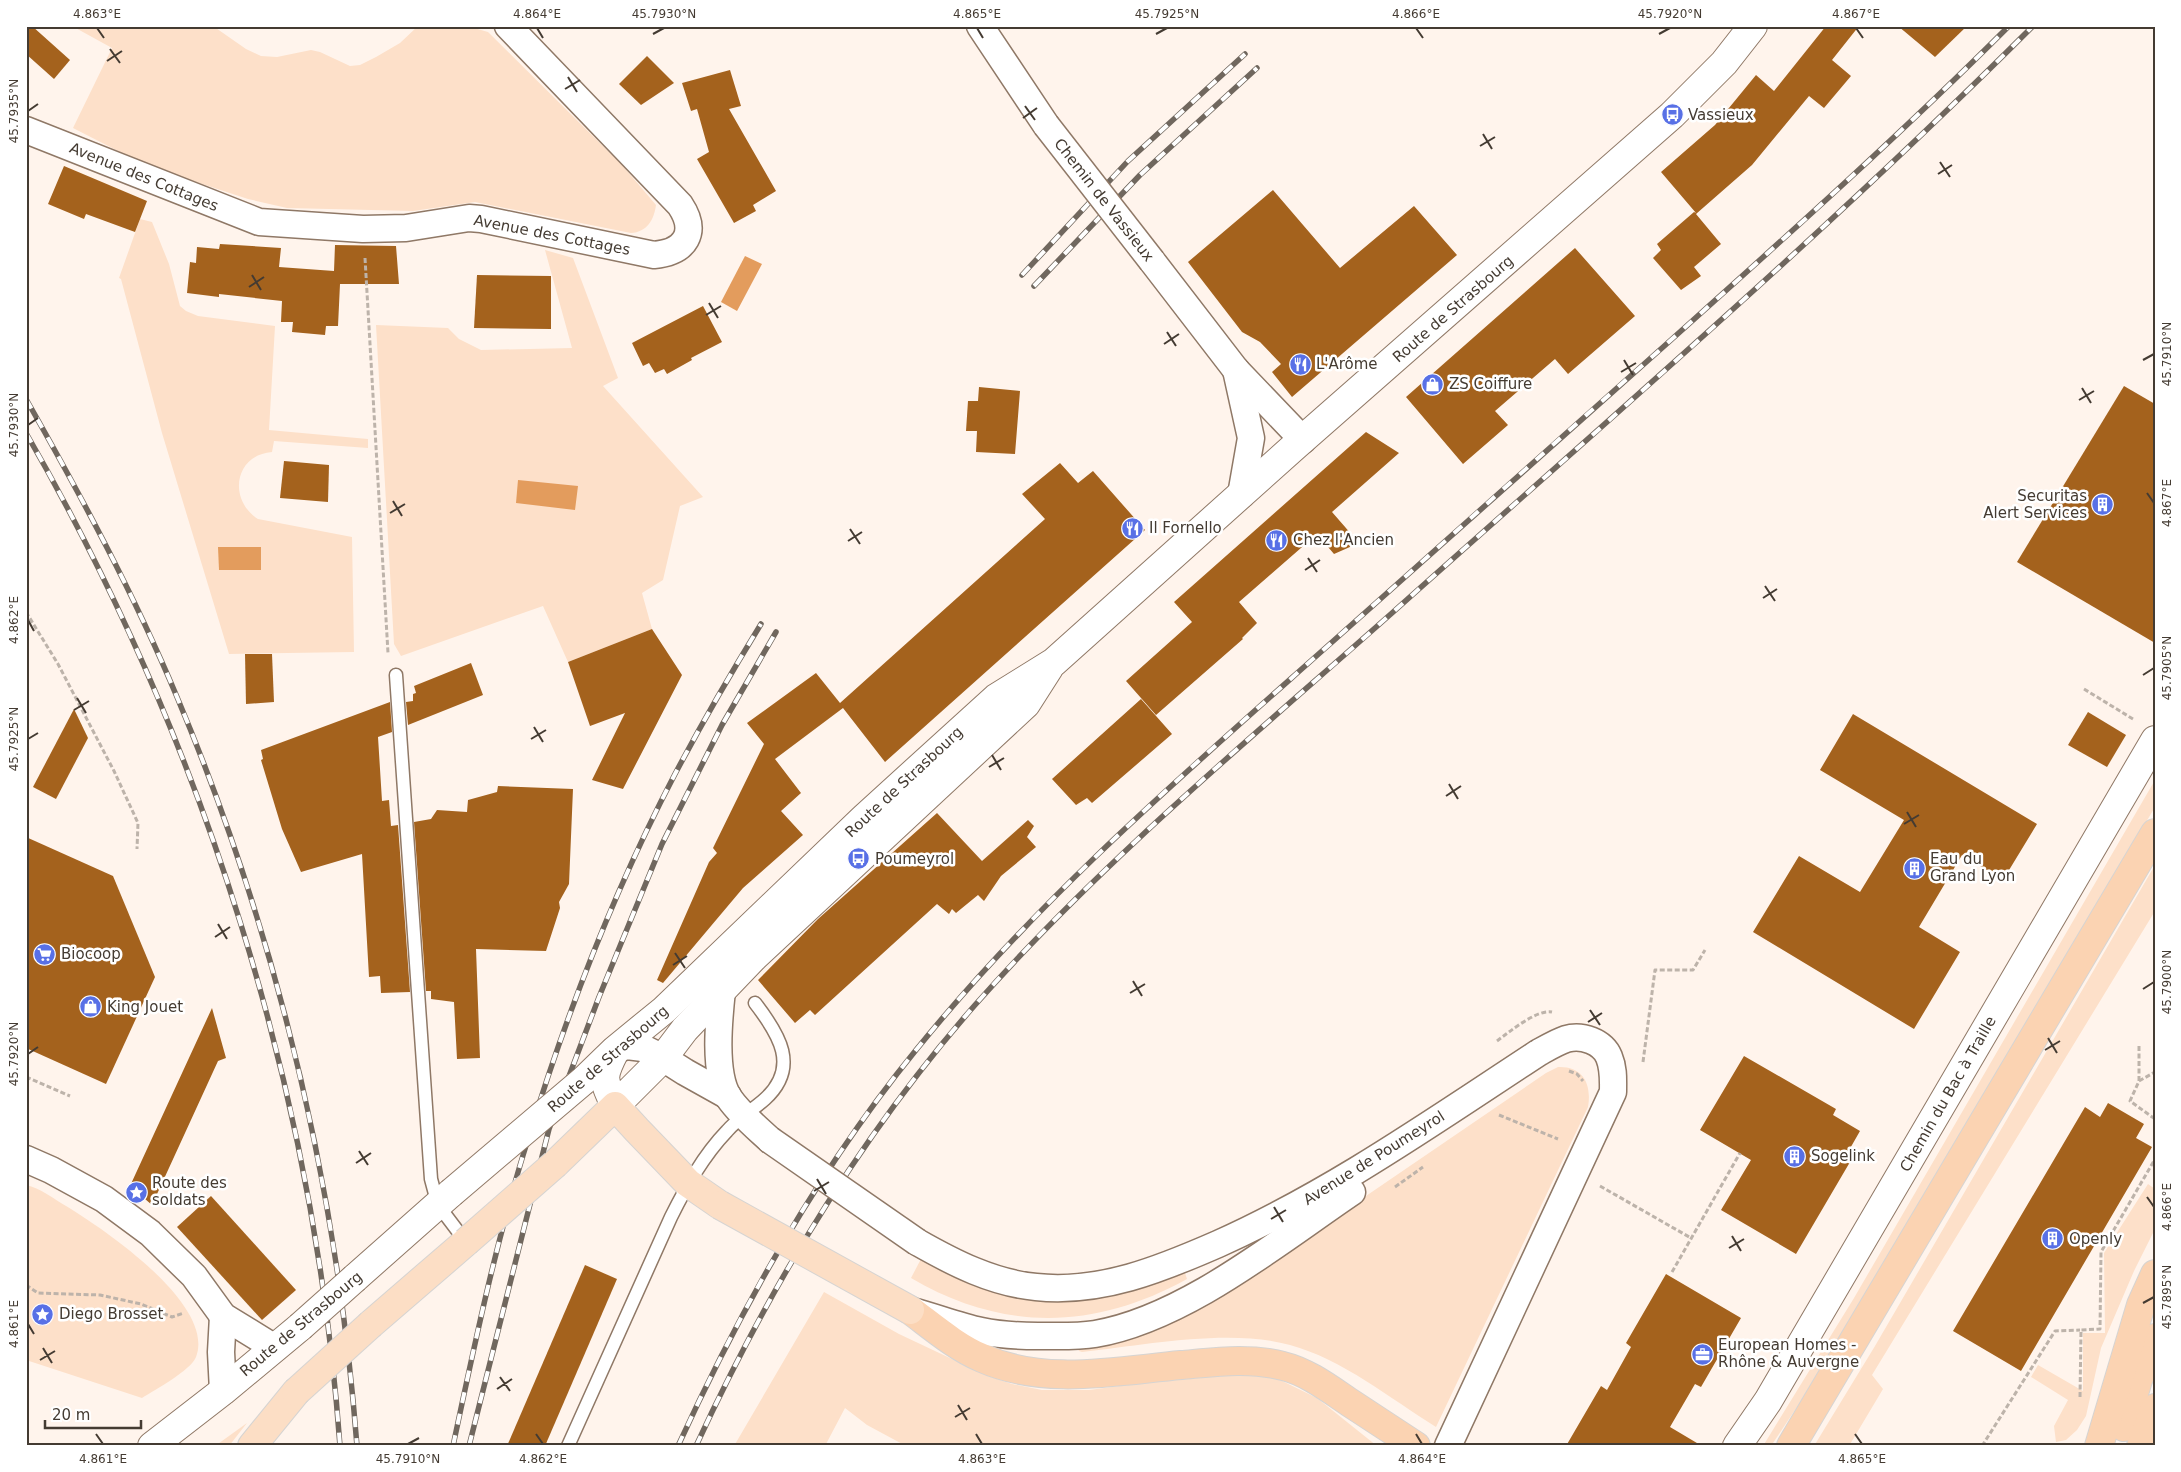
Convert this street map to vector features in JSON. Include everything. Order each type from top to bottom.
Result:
[{"type":"highway","points":[[1791,1446],[2155,833]]},
{"type":"highway","points":[[2099,1446],[2141,1305],[2155,1274]]},
{"type":"highway","points":[[910,1310],[954,1342],[982,1358],[1018,1371],[1080,1375],[1222,1361],[1252,1361],[1284,1366],[1310,1377],[1416,1446]]},
{"type":"highway","points":[[2118,1446],[2138,1380],[2155,1338]]},
{"type":"highway","points":[[1353,1404],[1402,1446]]},
{"type":"highway","points":[[2141,1446],[2155,1408]]},
{"type":"main road","name":"Route de Strasbourg","points":[[152,1446],[223,1391],[300,1326],[444,1199],[583,1081],[615,1050],[664,1010],[829,852],[996,698],[1054,662],[1240,495],[1672,115],[1724,63],[1753,26]]},
{"type":"main road","name":"Route de Strasbourg","points":[[252,1446],[296,1392],[555,1164],[616,1106],[663,1058],[685,1029],[754,957],[1026,704],[1054,662]]},
{"type":"main road","name":"Chemin du Bac à Traille","points":[[1737,1446],[1768,1401],[2146,730]]},
{"type":"main road","points":[[615,1050],[604,1071],[605,1084],[616,1106],[636,1130],[688,1183],[720,1205],[910,1310]]},
{"type":"street","name":"Avenue des Cottages","points":[[26,130],[251,220],[363,229],[406,228],[475,218],[654,255],[668,254],[682,246],[688,233],[688,217],[680,205],[508,26]]},
{"type":"street","name":"Chemin de Vassieux","points":[[980,26],[1046,125],[1236,370],[1303,440]]},
{"type":"street","name":"Chemin de Vassieux","points":[[1236,370],[1250,438],[1240,495]]},
{"type":"street","name":"Avenue de Poumeyrol","points":[[722,990],[718,1035],[721,1074],[736,1106]]},
{"type":"street","name":"Avenue de Poumeyrol","points":[[615,1050],[627,1046],[643,1048],[663,1058],[736,1106],[770,1140],[918,1242],[971,1270],[1001,1280],[1036,1288],[1081,1287],[1138,1276],[1188,1257],[1300,1204],[1344,1178],[1538,1052],[1567,1038],[1583,1037],[1597,1043],[1609,1056],[1613,1072],[1613,1092],[1448,1446]]},
{"type":"street","name":"Avenue de Poumeyrol","points":[[910,1310],[982,1331],[1021,1336],[1095,1334],[1152,1316],[1214,1285],[1353,1191],[1538,1052]]},
{"type":"street","points":[[26,1159],[51,1170],[104,1199],[150,1233],[194,1276],[223,1316],[274,1348]]},
{"type":"street","points":[[223,1316],[221,1352],[223,1391]]},
{"type":"lane","points":[[396,675],[431,1179],[444,1199],[466,1242]]},
{"type":"lane","points":[[568,1446],[688,1183],[727,1130],[736,1106],[766,1098],[778,1085],[785,1068],[782,1050],[768,1020],[754,1003]]},
{"type":"path","points":[[363,229],[387,650]]},
{"type":"path","points":[[26,612],[58,664],[118,780],[139,827],[137,849]]},
{"type":"path","points":[[2084,690],[2146,730]]},
{"type":"path","points":[[1640,1068],[1644,1060],[1655,970],[1693,970],[1705,950]]},
{"type":"path","points":[[2139,1046],[2140,1080],[2130,1101],[2155,1119]]},
{"type":"path","points":[[1565,1072],[1570,1071],[1577,1074],[1584,1082],[1586,1088]]},
{"type":"path","points":[[2140,1080],[2155,1072]]},
{"type":"path","points":[[26,1077],[70,1096]]},
{"type":"path","points":[[1504,1108],[1496,1113],[1559,1140]]},
{"type":"path","points":[[1672,1272],[1740,1154]]},
{"type":"path","points":[[1982,1446],[2055,1331],[2100,1330],[2101,1252],[2155,1159]]},
{"type":"path","points":[[1395,1188],[1426,1165]]},
{"type":"path","points":[[1598,1185],[1691,1238]]},
{"type":"path","points":[[26,1285],[38,1293],[100,1295],[141,1304],[172,1317],[187,1312]]},
{"type":"path","points":[[2080,1405],[2081,1330]]},
{"type":"shaded area","points":[[72,26],[213,26],[246,49],[261,56],[277,57],[311,50],[320,52],[350,66],[360,65],[400,43],[418,26],[467,26],[488,32],[622,165],[656,205],[654,216],[645,228],[631,233],[475,202],[413,211],[287,208],[248,199],[184,178],[120,152],[73,128],[112,48]]},
{"type":"shaded area","points":[[140,219],[152,222],[169,264],[180,306],[186,311],[198,316],[275,326],[269,430],[368,439],[368,448],[274,441],[272,452],[259,455],[250,461],[243,470],[239,490],[242,501],[248,511],[258,519],[352,537],[354,652],[229,654],[162,433],[121,279],[119,278]]},
{"type":"shaded area","points":[[545,250],[573,258],[618,378],[603,386],[703,497],[680,506],[663,580],[642,593],[652,629],[568,662],[543,606],[401,656],[394,644],[376,325],[448,328],[459,339],[481,350],[572,348]]},
{"type":"shaded area","points":[[745,256],[762,264],[737,311],[721,302]]},
{"type":"shaded area","points":[[518,480],[578,486],[575,510],[516,503]]},
{"type":"shaded area","points":[[218,547],[261,547],[261,570],[219,570]]},
{"type":"shaded area","points":[[2155,780],[2155,807],[1799,1404],[1771,1446],[1763,1446],[1854,1298]]},
{"type":"shaded area","points":[[2155,865],[2155,911],[1872,1375],[1883,1389],[1849,1446],[1814,1446],[1875,1346]]},
{"type":"shaded area","points":[[1558,1067],[1567,1067],[1580,1073],[1584,1078],[1589,1091],[1588,1107],[1436,1427],[1347,1370],[1309,1351],[1290,1345],[1266,1340],[1214,1338],[1079,1351],[1078,1348],[1246,1278],[1546,1073]]},
{"type":"shaded area","points":[[2148,1184],[2155,1189],[2155,1229],[2134,1271],[2101,1348],[2086,1416],[2077,1430],[2066,1440],[2056,1442],[2054,1426],[2068,1400],[2031,1377],[2038,1365],[2083,1391],[2083,1333],[2105,1333],[2104,1253]]},
{"type":"shaded area","points":[[26,1185],[47,1194],[105,1232],[129,1250],[174,1292],[189,1315],[198,1337],[196,1357],[187,1368],[142,1398],[26,1360]]},
{"type":"shaded area","points":[[922,1257],[986,1286],[1182,1272],[1185,1273],[1187,1279],[1152,1296],[1118,1308],[1084,1315],[1049,1318],[1014,1315],[980,1308],[946,1296],[911,1278]]},
{"type":"shaded area","points":[[824,1292],[899,1334],[988,1376],[1012,1384],[1042,1390],[1089,1390],[1189,1377],[1231,1374],[1274,1377],[1317,1398],[1377,1446],[906,1446],[867,1425],[845,1408],[825,1446],[734,1446]]},
{"type":"shaded area","points":[[247,1423],[229,1446],[215,1446]]},
{"type":"building","points":[[26,26],[32,26],[70,60],[54,79],[26,54]]},
{"type":"building","points":[[1826,26],[1859,26],[1832,60],[1851,76],[1824,108],[1809,96],[1752,165],[1696,214],[1721,244],[1694,267],[1701,276],[1681,290],[1653,258],[1661,250],[1657,244],[1694,212],[1696,213],[1661,172],[1715,125],[1756,75],[1774,91]]},
{"type":"building","points":[[1898,26],[1967,26],[1935,57]]},
{"type":"building","points":[[647,56],[674,83],[641,105],[619,84]]},
{"type":"building","points":[[730,70],[741,106],[729,109],[776,191],[753,205],[756,211],[734,223],[697,159],[709,152],[697,109],[691,111],[682,83]]},
{"type":"building","points":[[64,166],[147,201],[135,232],[86,214],[84,219],[48,204]]},
{"type":"building","points":[[1273,190],[1340,268],[1414,206],[1457,255],[1292,397],[1272,372],[1281,364],[1260,342],[1242,332],[1188,262]]},
{"type":"building","points":[[220,244],[281,248],[279,267],[334,271],[335,245],[396,246],[399,284],[340,284],[338,326],[326,326],[325,335],[292,332],[293,322],[281,322],[282,301],[219,294],[219,297],[187,293],[190,262],[196,263],[197,247],[219,249]]},
{"type":"building","points":[[1575,248],[1635,316],[1568,374],[1555,359],[1495,411],[1508,425],[1463,464],[1406,397]]},
{"type":"building","points":[[477,275],[551,276],[551,329],[474,328]]},
{"type":"building","points":[[703,306],[722,342],[691,358],[692,360],[667,374],[664,369],[655,373],[649,363],[643,366],[632,343]]},
{"type":"building","name":"Securitas Alert Services","points":[[2124,386],[2155,404],[2155,643],[2017,562]]},
{"type":"building","points":[[979,387],[1020,391],[1015,454],[976,452],[977,431],[966,431],[968,401],[978,401]]},
{"type":"building","points":[[1366,432],[1399,453],[1332,512],[1359,543],[1334,554],[1317,534],[1239,602],[1257,623],[1243,639],[1156,715],[1126,681],[1192,622],[1174,602]]},
{"type":"building","points":[[284,461],[329,465],[328,502],[280,498]]},
{"type":"building","points":[[1060,463],[1078,483],[1093,471],[1145,530],[885,762],[843,708],[775,759],[801,793],[781,811],[803,835],[743,888],[663,983],[657,980],[709,862],[717,853],[713,848],[764,744],[747,723],[816,673],[840,703],[1045,519],[1022,494]]},
{"type":"building","points":[[652,629],[682,675],[623,789],[592,780],[625,713],[590,726],[568,662]]},
{"type":"building","points":[[245,654],[272,654],[274,702],[246,704]]},
{"type":"building","points":[[471,663],[483,695],[408,725],[406,702],[413,701],[413,694],[416,693],[414,686]]},
{"type":"building","points":[[1141,699],[1172,734],[1092,803],[1087,798],[1076,805],[1052,779]]},
{"type":"building","points":[[390,702],[392,732],[378,737],[382,801],[389,800],[391,826],[398,825],[410,992],[381,993],[380,976],[369,977],[362,854],[301,872],[282,829],[261,760],[263,759],[261,750]]},
{"type":"building","points":[[74,709],[88,738],[56,799],[33,787]]},
{"type":"building","points":[[2088,712],[2126,735],[2107,767],[2068,745]]},
{"type":"building","name":"Eau du Grand Lyon","points":[[1853,714],[2037,824],[2003,880],[1962,855],[1919,927],[1960,952],[1914,1029],[1753,932],[1799,856],[1860,892],[1904,820],[1820,770]]},
{"type":"building","points":[[498,786],[573,789],[569,884],[559,902],[560,908],[546,951],[476,949],[480,1058],[457,1059],[454,1002],[431,999],[431,991],[426,991],[414,822],[431,819],[437,810],[467,812],[468,800],[497,792]]},
{"type":"building","points":[[937,813],[982,861],[1028,820],[1034,826],[1027,837],[1036,847],[1001,876],[984,901],[978,895],[956,913],[952,909],[949,914],[937,904],[815,1015],[810,1010],[795,1023],[758,980],[818,919]]},
{"type":"building","name":"King Jouet","points":[[26,837],[113,876],[155,977],[106,1084],[26,1048]]},
{"type":"building","points":[[212,1008],[226,1058],[218,1061],[152,1205],[130,1186]]},
{"type":"building","name":"Sogelink","points":[[1744,1056],[1836,1109],[1833,1115],[1860,1131],[1844,1159],[1850,1162],[1796,1254],[1721,1210],[1751,1160],[1700,1130]]},
{"type":"building","name":"Openly","points":[[2108,1103],[2144,1124],[2136,1138],[2152,1147],[2021,1371],[1953,1331],[2085,1107],[2100,1117]]},
{"type":"building","points":[[211,1196],[296,1290],[262,1320],[177,1227]]},
{"type":"building","points":[[585,1265],[617,1279],[545,1446],[507,1446]]},
{"type":"building","points":[[1666,1274],[1741,1318],[1701,1387],[1695,1384],[1670,1427],[1702,1446],[1566,1446],[1601,1386],[1607,1390],[1631,1347],[1626,1343]]},
{"type":"railway","points":[[678,1446],[756,1291],[785,1240],[847,1142],[916,1050],[963,994],[1012,941],[1115,838],[1168,789],[1794,230],[1924,109],[2009,26]]},
{"type":"railway","points":[[696,1446],[754,1329],[820,1215],[855,1160],[933,1055],[1023,952],[1125,851],[1636,397],[1797,251],[1877,177],[2033,26]]},
{"type":"railway","points":[[1022,275],[1128,161],[1245,54]]},
{"type":"railway","points":[[1034,286],[1140,175],[1257,68]]},
{"type":"railway","points":[[26,399],[67,472],[143,621],[177,697],[213,787],[244,878],[273,971],[297,1064],[318,1158],[348,1350],[357,1446]]},
{"type":"railway","points":[[26,433],[90,551],[146,671],[197,795],[240,922],[276,1050],[305,1181],[326,1313],[340,1446]]},
{"type":"railway","points":[[453,1446],[478,1329],[517,1174],[559,1043],[576,997],[612,906],[653,817],[696,736],[761,624]]},
{"type":"railway","points":[[469,1446],[549,1129],[599,997],[662,844],[722,725],[776,632]]},
{"type":"place","name":"Vassieux","points":[[1672,115]]},
{"type":"place","name":"L'Arôme","points":[[1300,364]]},
{"type":"place","name":"ZS Coiffure","points":[[1433,384]]},
{"type":"place","name":"Securitas Alert Services","points":[[2103,505]]},
{"type":"place","name":"Il Fornello","points":[[1133,528]]},
{"type":"place","name":"Chez l'Ancien","points":[[1277,540]]},
{"type":"place","name":"Poumeyrol","points":[[859,859]]},
{"type":"place","name":"Eau du Grand Lyon","points":[[1914,868]]},
{"type":"place","name":"Biocoop","points":[[45,954]]},
{"type":"place","name":"King Jouet","points":[[91,1007]]},
{"type":"place","name":"Sogelink","points":[[1795,1156]]},
{"type":"place","name":"Route des soldats","points":[[136,1192]]},
{"type":"place","name":"Openly","points":[[2053,1239]]},
{"type":"place","name":"Diego Brosset","points":[[43,1314]]},
{"type":"place","name":"European Homes - Rhône & Auvergne","points":[[1702,1354]]}]
